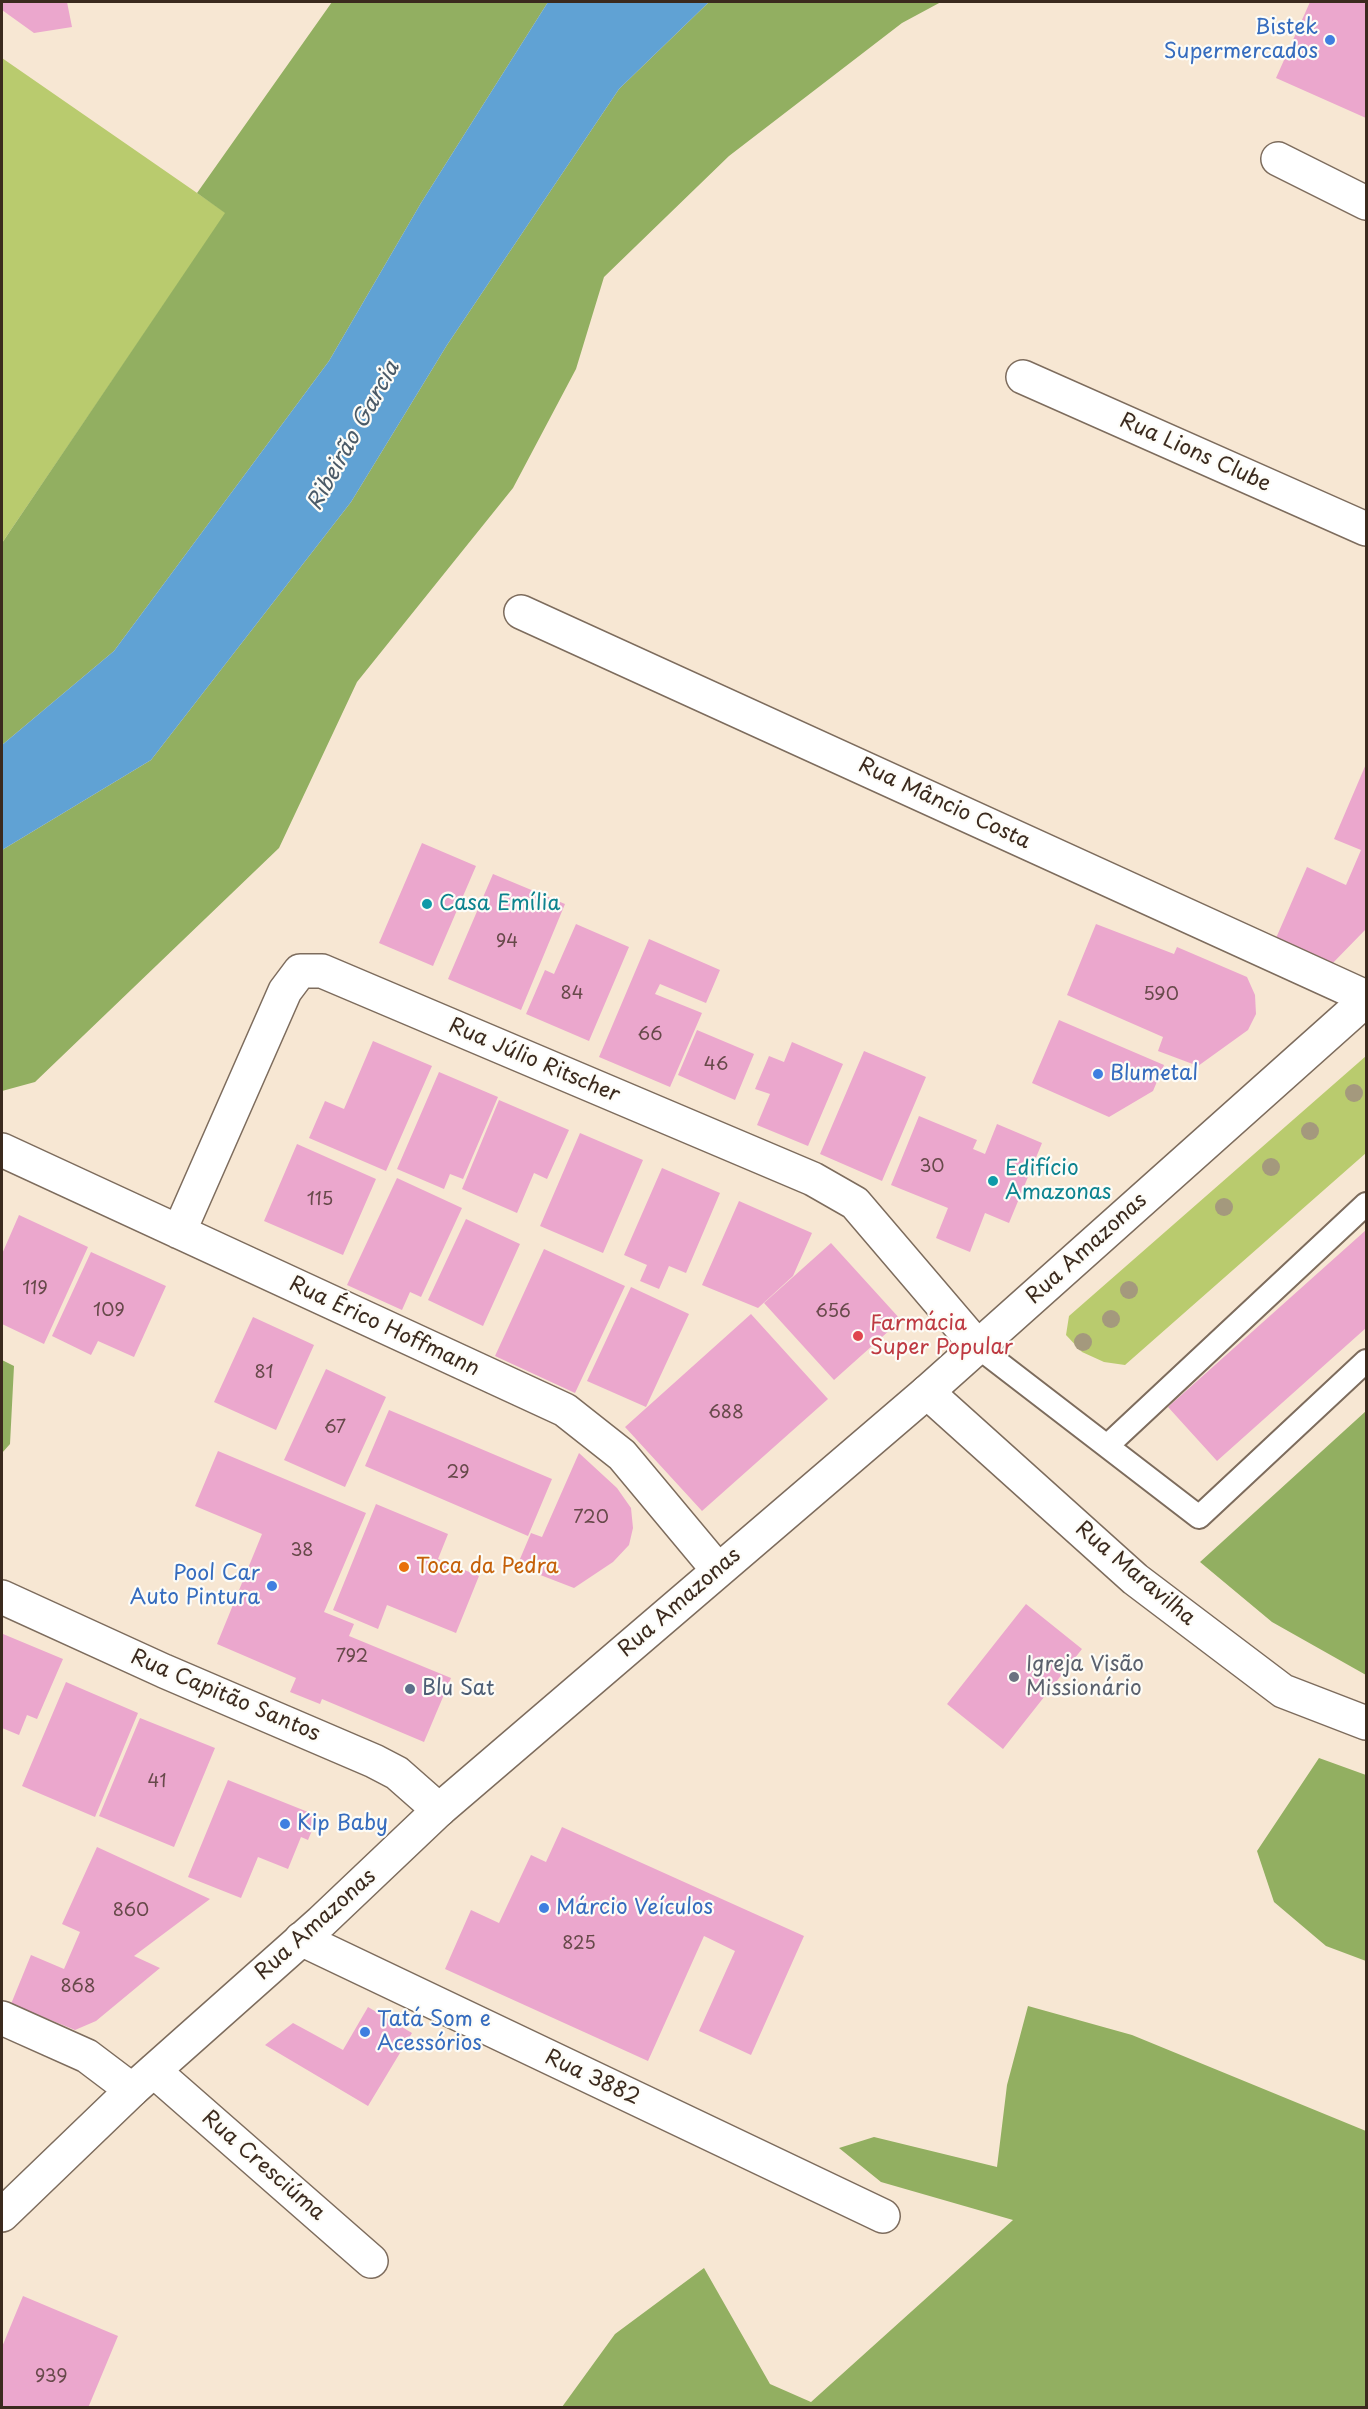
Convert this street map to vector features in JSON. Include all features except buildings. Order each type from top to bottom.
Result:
[{"type":"street","points":[[1278,159],[1366,203]]},
{"type":"street","name":"Rua Lions Clube","points":[[1023,377],[1366,529]]},
{"type":"street","name":"Rua Mâncio Costa","points":[[521,612],[1366,999]]},
{"type":"street","name":"Rua Júlio Ritscher","points":[[179,1232],[285,991],[300,971],[322,971],[813,1179],[855,1203],[978,1347]]},
{"type":"street","name":"Rua Amazonas","points":[[2,2215],[143,2081],[301,1939],[439,1810],[927,1392],[1366,999]]},
{"type":"street","name":"Rua Érico Hoffmann","points":[[2,1150],[565,1410],[622,1455],[718,1570]]},
{"type":"street","name":"Rua Maravilha","points":[[927,1392],[1135,1579],[1246,1663],[1284,1691],[1366,1724]]},
{"type":"street","name":"Rua Capitão Santos","points":[[2,1597],[164,1671],[374,1761],[397,1773],[439,1810]]},
{"type":"street","name":"Rua 3882","points":[[301,1939],[883,2217]]},
{"type":"street","name":"Rua Cresciúma","points":[[2,2018],[143,2081],[371,2261]]},
{"type":"lane","points":[[1107,1446],[1366,1204]]},
{"type":"lane","points":[[978,1347],[1199,1517],[1366,1361]]},
{"type":"green space","points":[[332,2],[548,2],[421,203],[329,361],[114,651],[2,745],[2,543],[225,213],[197,193]]},
{"type":"green space","points":[[709,2],[941,2],[902,23],[729,156],[604,277],[576,369],[513,488],[357,682],[279,848],[35,1082],[2,1091],[2,850],[151,760],[351,502],[447,345],[619,89]]},
{"type":"green space","points":[[2,58],[226,213],[2,543]]},
{"type":"green space","points":[[1366,1056],[1366,1153],[1125,1365],[1104,1362],[1082,1352],[1066,1335],[1069,1316]]},
{"type":"green space","points":[[2,1360],[14,1366],[10,1444],[2,1453]]},
{"type":"green space","points":[[1366,1411],[1366,1675],[1272,1622],[1200,1562]]},
{"type":"green space","points":[[1319,1758],[1366,1775],[1366,1961],[1326,1946],[1274,1902],[1257,1851]]},
{"type":"green space","points":[[1028,2006],[1132,2035],[1366,2131],[1366,2407],[562,2407],[615,2334],[704,2268],[770,2384],[811,2402],[1013,2220],[881,2182],[839,2148],[874,2137],[997,2167],[1007,2085]]},
{"type":"water","name":"Ribeirão Garcia","points":[[548,2],[709,2],[619,89],[447,345],[351,502],[151,760],[2,850],[2,745],[114,651],[329,361],[421,203]]},
{"type":"place","name":"Bistek Supermercados","points":[[1330,40]]},
{"type":"place","name":"Casa Emília","points":[[427,904]]},
{"type":"place","name":"Blumetal","points":[[1098,1074]]},
{"type":"place","name":"Edifício Amazonas","points":[[993,1181]]},
{"type":"place","name":"Farmácia Super Popular","points":[[858,1336]]},
{"type":"place","name":"Toca da Pedra","points":[[404,1567]]},
{"type":"place","name":"Pool Car Auto Pintura","points":[[272,1586]]},
{"type":"place","name":"Igreja Visão Missionário","points":[[1014,1677]]},
{"type":"place","name":"Blu Sat","points":[[410,1689]]},
{"type":"place","name":"Kip Baby","points":[[285,1824]]},
{"type":"place","name":"Márcio Veículos","points":[[544,1908]]},
{"type":"place","name":"Tatá Som e Acessórios","points":[[365,2032]]}]
